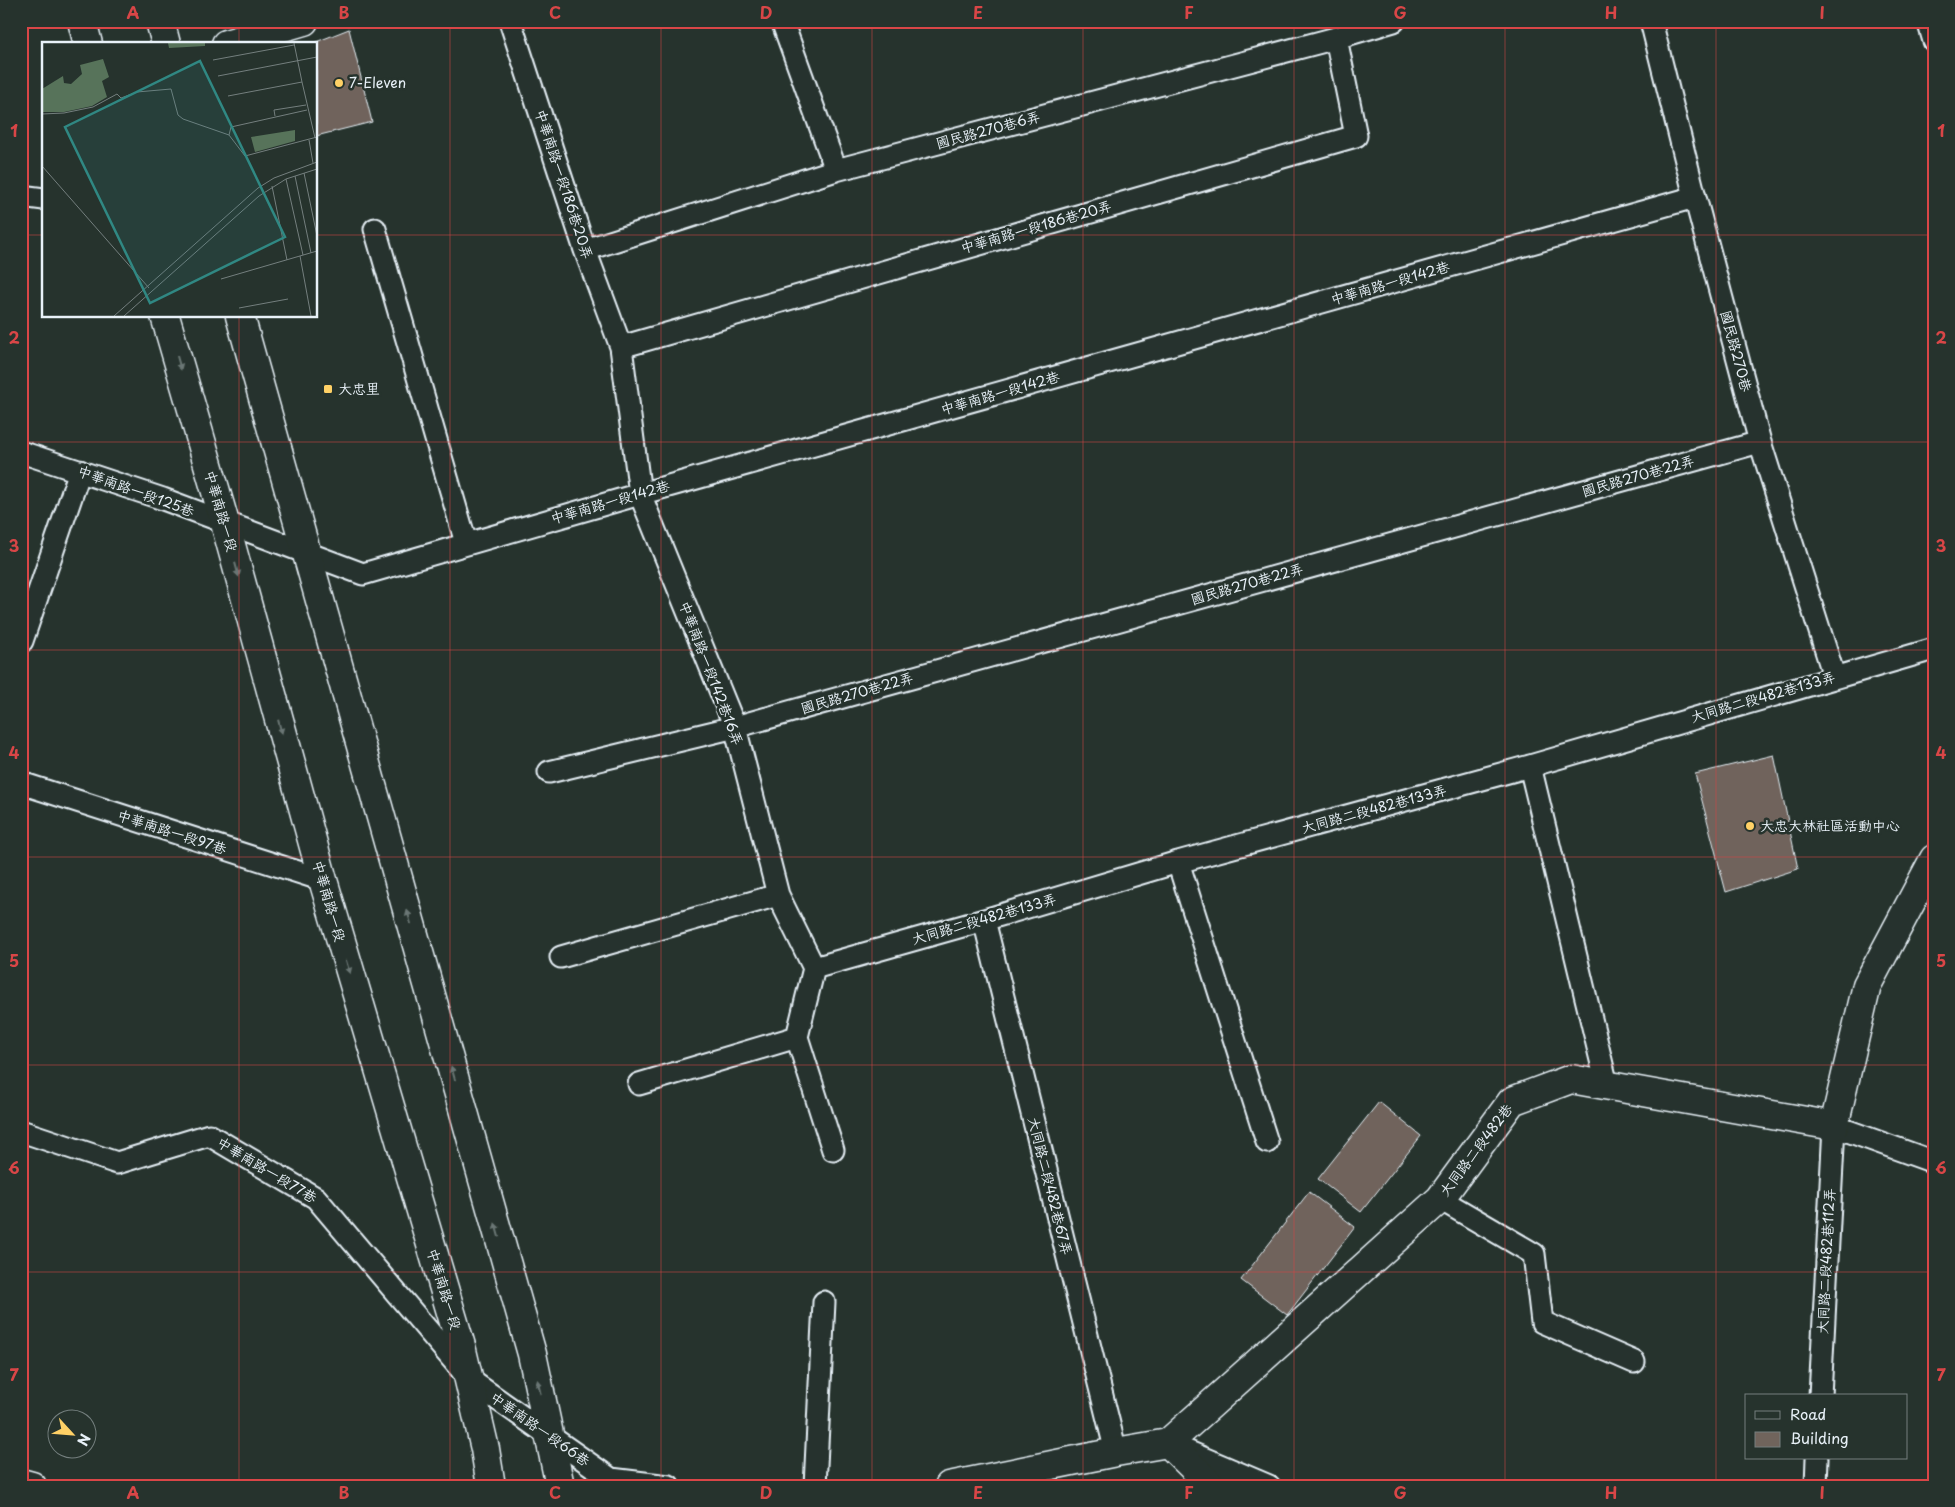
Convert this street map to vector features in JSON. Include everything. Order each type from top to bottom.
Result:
[{"type":"street","points":[[82,21],[87,42]]},
{"type":"street","points":[[160,21],[165,42]]},
{"type":"street","points":[[233,42],[304,21]]},
{"type":"street","name":"中華南路一段","points":[[166,318],[225,523],[322,880],[458,1336],[470,1380],[491,1486]]},
{"type":"street","points":[[241,318],[532,1354],[560,1486]]},
{"type":"street","points":[[1834,1126],[1867,984],[1934,859]]},
{"type":"street","name":"大同路二段482巷","points":[[1168,1443],[1440,1199],[1512,1100],[1571,1079],[1834,1126]]},
{"type":"street","points":[[949,1486],[1168,1443],[1212,1486]]},
{"type":"street","points":[[21,1483],[32,1486]]},
{"type":"lane","name":"中華南路一段186巷20弄","points":[[510,21],[585,250],[621,346],[640,494]]},
{"type":"lane","points":[[782,21],[836,170]]},
{"type":"lane","name":"國民路270巷6弄","points":[[585,250],[836,170],[1394,21]]},
{"type":"lane","name":"國民路270巷","points":[[1652,21],[1695,197],[1760,442],[1834,676]]},
{"type":"lane","points":[[1928,21],[1934,41]]},
{"type":"lane","name":"中華南路一段186巷20弄","points":[[621,346],[1356,136],[1336,38]]},
{"type":"lane","points":[[21,196],[42,199]]},
{"type":"lane","name":"中華南路一段142巷","points":[[307,553],[363,574],[466,543],[1695,197]]},
{"type":"lane","points":[[375,229],[466,543]]},
{"type":"lane","name":"國民路270巷22弄","points":[[549,772],[735,727],[1760,442]]},
{"type":"lane","name":"中華南路一段125巷","points":[[21,452],[163,499],[307,553]]},
{"type":"lane","points":[[22,641],[80,471]]},
{"type":"lane","name":"中華南路一段142巷16弄","points":[[640,494],[735,727],[778,895],[814,968]]},
{"type":"lane","name":"大同路二段482巷133弄","points":[[814,968],[1178,862],[1530,766],[1834,676],[1934,649]]},
{"type":"lane","points":[[1530,766],[1607,1085]]},
{"type":"lane","name":"中華南路一段97巷","points":[[21,783],[322,880]]},
{"type":"lane","points":[[1178,862],[1267,1142]]},
{"type":"lane","points":[[561,957],[778,895]]},
{"type":"lane","name":"大同路二段482巷67弄","points":[[984,920],[1116,1452]]},
{"type":"lane","points":[[814,968],[797,1037],[833,1150]]},
{"type":"lane","points":[[639,1084],[797,1037]]},
{"type":"lane","points":[[1834,1126],[1934,1162]]},
{"type":"lane","name":"大同路二段482巷112弄","points":[[1820,1394],[1834,1126]]},
{"type":"lane","name":"中華南路一段77巷","points":[[21,1132],[117,1163],[209,1135],[316,1198],[470,1380]]},
{"type":"lane","points":[[1440,1199],[1534,1254],[1542,1322],[1634,1362]]},
{"type":"lane","points":[[815,1486],[824,1302]]},
{"type":"lane","name":"中華南路一段66巷","points":[[470,1380],[611,1479],[669,1486]]},
{"type":"lane","points":[[1168,1443],[1269,1486]]},
{"type":"lane","points":[[1816,1486],[1817,1460]]},
{"type":"building","name":"7-Eleven","points":[[349,29],[372,122],[318,136],[318,42],[316,42]]},
{"type":"building","name":"大忠大林社區活動中心","points":[[1774,755],[1798,869],[1726,892],[1695,774]]},
{"type":"building","points":[[1379,1102],[1421,1136],[1361,1212],[1318,1179]]},
{"type":"building","points":[[1309,1192],[1355,1227],[1287,1315],[1241,1280]]},
{"type":"place","name":"7-Eleven","points":[[339,83]]},
{"type":"place","name":"大忠里","points":[[328,389]]},
{"type":"place","name":"大忠大林社區活動中心","points":[[1750,826]]}]
